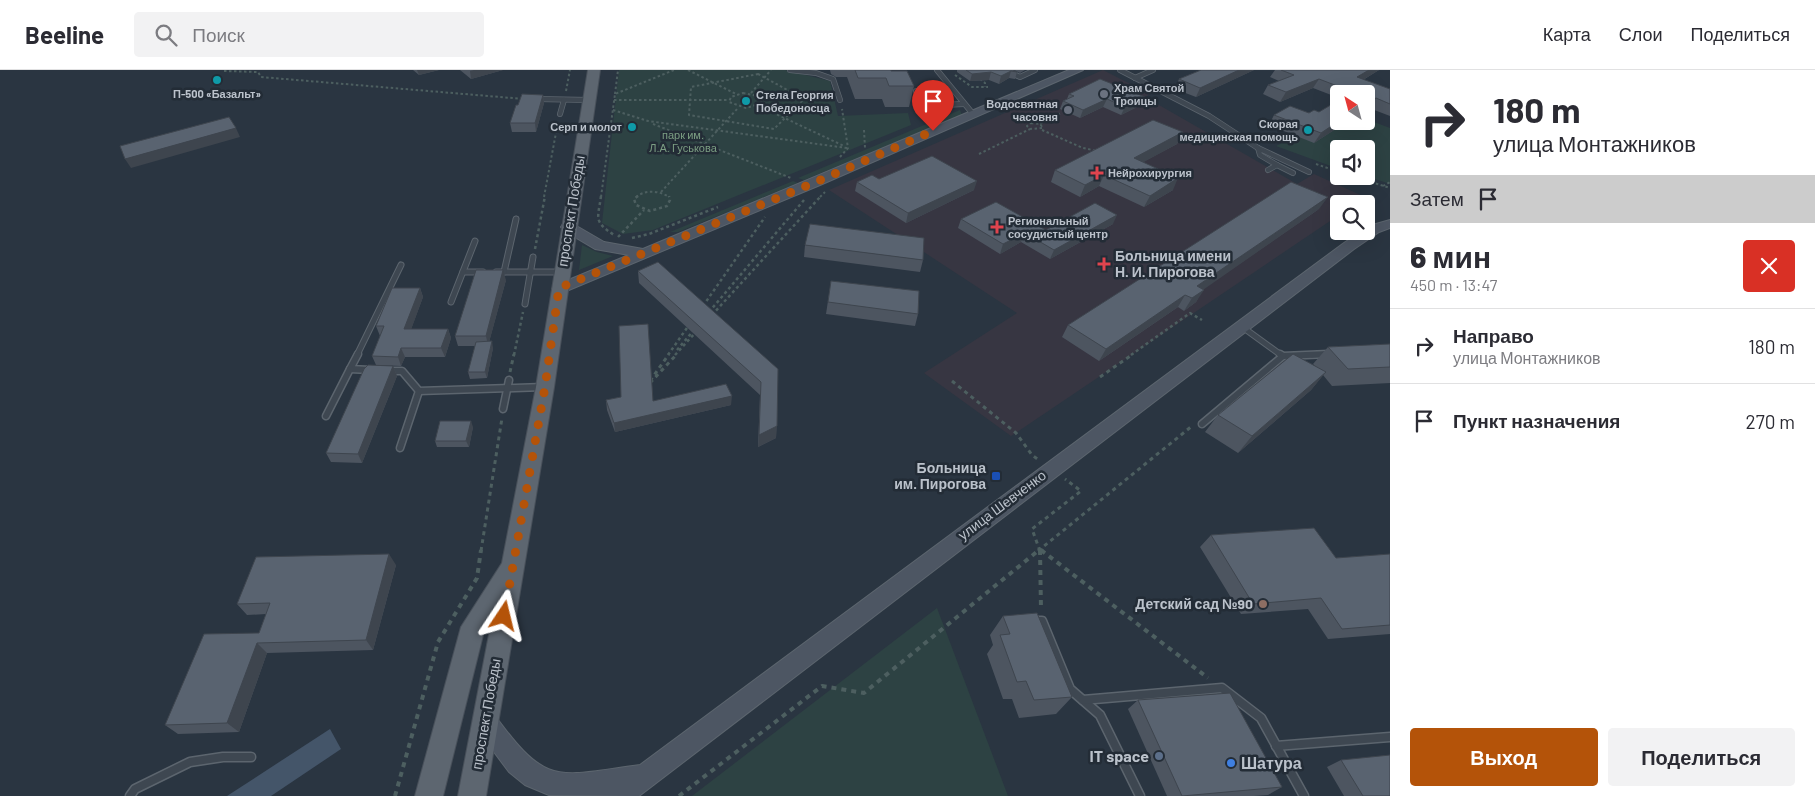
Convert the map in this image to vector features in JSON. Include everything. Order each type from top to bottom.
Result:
[{"type":"main road","name":"проспект Победы","points":[[472,796],[545,387],[568,227],[594,70]]},
{"type":"main road","points":[[560,280],[644,253],[1078,70]]},
{"type":"main road","name":"улица Шевченко","points":[[619,796],[1241,326],[1367,233],[1390,224]]},
{"type":"main road","points":[[568,227],[600,246],[644,253]]},
{"type":"main road","points":[[429,796],[473,627],[513,563]]},
{"type":"main road","points":[[485,721],[502,750],[523,773],[550,788],[574,790],[646,776]]},
{"type":"lane","points":[[790,70],[816,73],[833,79],[840,100]]},
{"type":"lane","points":[[938,70],[973,114]]},
{"type":"lane","points":[[1005,70],[1020,77],[1035,70]]},
{"type":"lane","points":[[1120,70],[1209,116],[1258,148],[1309,172]]},
{"type":"lane","points":[[1135,78],[1153,70]]},
{"type":"lane","points":[[916,91],[922,106],[964,104]]},
{"type":"lane","points":[[524,99],[589,100]]},
{"type":"lane","points":[[560,114],[564,100]]},
{"type":"lane","points":[[1258,148],[1260,155],[1293,173]]},
{"type":"lane","points":[[1268,170],[1277,165]]},
{"type":"lane","points":[[504,272],[516,219]]},
{"type":"lane","points":[[451,302],[475,241]]},
{"type":"lane","points":[[524,304],[533,257]]},
{"type":"lane","points":[[326,416],[401,265]]},
{"type":"lane","points":[[463,272],[530,272],[560,280]]},
{"type":"lane","points":[[1241,326],[1283,356],[1341,354]]},
{"type":"lane","points":[[1202,424],[1283,356]]},
{"type":"lane","points":[[350,369],[376,370]]},
{"type":"lane","points":[[385,370],[402,371],[419,391]]},
{"type":"lane","points":[[504,409],[509,380]]},
{"type":"lane","points":[[419,391],[545,387]]},
{"type":"lane","points":[[400,448],[419,391]]},
{"type":"lane","points":[[1025,622],[1042,621],[1070,689],[1100,715],[1140,796]]},
{"type":"lane","points":[[1083,700],[1222,688],[1261,718],[1304,796]]},
{"type":"lane","points":[[1276,746],[1390,737]]},
{"type":"lane","points":[[130,796],[135,789],[190,762],[223,757],[250,757]]},
{"type":"path","points":[[564,100],[570,70]]},
{"type":"path","points":[[615,94],[618,70]]},
{"type":"path","points":[[688,70],[736,94],[752,94],[762,99],[840,100],[848,148]]},
{"type":"path","points":[[752,94],[772,70]]},
{"type":"path","points":[[224,71],[258,72],[262,77],[524,99]]},
{"type":"path","points":[[953,73],[972,85],[987,87],[981,81],[981,86],[972,85]]},
{"type":"path","points":[[758,74],[804,99],[774,129],[689,115],[691,87],[758,74]]},
{"type":"path","points":[[614,100],[729,100],[736,94]]},
{"type":"path","points":[[758,106],[762,103],[762,99]]},
{"type":"path","points":[[729,100],[731,104],[738,108],[758,106],[848,148]]},
{"type":"path","points":[[661,192],[738,108]]},
{"type":"path","points":[[613,110],[648,121],[792,178],[816,182],[829,190]]},
{"type":"path","points":[[1022,121],[1028,124],[1040,124],[1061,113]]},
{"type":"path","points":[[533,257],[560,114]]},
{"type":"path","points":[[648,121],[848,148]]},
{"type":"path","points":[[1028,124],[1027,126],[1030,129]]},
{"type":"path","points":[[1040,124],[1043,128],[1042,130]]},
{"type":"path","points":[[979,154],[1030,129],[1042,130],[1083,148],[1097,151]]},
{"type":"path","points":[[864,130],[866,148]]},
{"type":"path","points":[[835,163],[848,148]]},
{"type":"path","points":[[1383,186],[1390,182]]},
{"type":"path","points":[[1375,183],[1390,188]]},
{"type":"path","points":[[650,191],[661,192],[670,200],[666,206],[656,210],[644,210],[636,205],[634,199],[636,196],[650,191]]},
{"type":"path","points":[[708,314],[810,193]]},
{"type":"path","points":[[618,237],[644,210]]},
{"type":"path","points":[[509,380],[524,304]]},
{"type":"path","points":[[1100,377],[1190,313],[1202,320]]},
{"type":"path","points":[[645,388],[695,328]]},
{"type":"path","points":[[395,796],[438,642],[477,578],[504,409]]},
{"type":"path","points":[[679,796],[822,686],[864,693],[1191,426],[1202,424]]},
{"type":"path","points":[[1040,549],[1222,688]]},
{"type":"shaded area","name":"Больница имени Н. И. Пирогова","points":[[1103,70],[1150,94],[1145,97],[1297,184],[1314,174],[1330,181],[1330,185],[1338,185],[1361,195],[1330,195],[1330,221],[1011,436],[924,373],[1017,313],[829,190]]},
{"type":"green space","name":"парк им. Л.А. Гуськова","points":[[619,70],[785,70],[830,81],[838,116],[908,113],[911,125],[653,230],[623,234],[602,223]]},
{"type":"green space","points":[[960,110],[962,115],[804,180],[798,178]]},
{"type":"green space","points":[[1375,122],[1390,128],[1390,184],[1375,179],[1375,140],[1330,140],[1330,166],[1276,146],[1297,136],[1314,142],[1333,130],[1375,130]]},
{"type":"green space","points":[[793,181],[798,183],[678,232],[670,232]]},
{"type":"green space","points":[[582,245],[597,252],[613,256],[579,270]]},
{"type":"green space","points":[[937,608],[1008,796],[692,796]]},
{"type":"water","points":[[330,729],[341,749],[271,796],[227,796]]},
{"type":"building","points":[[855,70],[907,71],[914,86],[889,86],[886,78],[858,78]]},
{"type":"building","points":[[966,70],[1013,70],[1017,72],[1011,71],[1001,76],[991,72],[972,74]]},
{"type":"building","points":[[1201,70],[1239,70],[1200,88],[1179,79]]},
{"type":"building","points":[[1281,70],[1369,70],[1357,77],[1390,89],[1390,104],[1375,99],[1375,85],[1335,85],[1319,79],[1286,92],[1268,85],[1294,75]]},
{"type":"building","points":[[1100,79],[1145,97],[1125,107],[1107,99],[1083,110],[1063,101],[1074,96],[1069,94]]},
{"type":"building","points":[[522,94],[543,95],[535,123],[510,123]]},
{"type":"building","points":[[1330,105],[1330,127],[1321,133],[1274,115],[1290,106],[1309,113],[1314,110],[1319,112]]},
{"type":"building","points":[[229,117],[236,128],[125,159],[120,146]]},
{"type":"building","points":[[1153,120],[1183,132],[1134,158],[1178,178],[1150,196],[1104,175],[1085,185],[1055,170]]},
{"type":"building","points":[[932,156],[977,181],[908,213],[857,182],[872,175],[879,179]]},
{"type":"building","points":[[1291,182],[1328,197],[1197,286],[1204,290],[1192,298],[1185,295],[1106,349],[1068,325]]},
{"type":"building","points":[[996,202],[1046,230],[1095,203],[1117,215],[1054,250],[1025,233],[1003,244],[961,219]]},
{"type":"building","points":[[810,224],[924,238],[923,260],[805,245]]},
{"type":"building","points":[[658,262],[778,369],[777,426],[759,435],[761,382],[638,271]]},
{"type":"building","points":[[476,270],[503,270],[486,336],[455,336]]},
{"type":"building","points":[[831,281],[919,291],[918,314],[828,302]]},
{"type":"building","points":[[392,288],[420,288],[404,329],[448,329],[441,348],[401,348],[398,357],[372,356],[384,326],[376,326]]},
{"type":"building","points":[[648,324],[653,401],[726,384],[732,396],[614,423],[606,400],[621,397],[619,326]]},
{"type":"building","points":[[492,341],[485,372],[468,372],[476,342]]},
{"type":"building","points":[[1390,344],[1390,367],[1348,369],[1328,347]]},
{"type":"building","points":[[1293,354],[1326,372],[1252,436],[1218,415]]},
{"type":"building","points":[[368,365],[393,366],[358,454],[326,453],[364,369]]},
{"type":"building","points":[[440,421],[471,421],[466,441],[435,441]]},
{"type":"building","points":[[1314,528],[1336,558],[1390,554],[1390,625],[1342,629],[1321,598],[1253,604],[1211,535]]},
{"type":"building","points":[[389,554],[366,640],[257,643],[227,723],[165,725],[204,634],[259,633],[270,603],[237,604],[256,557]]},
{"type":"building","points":[[1037,613],[1072,697],[1034,700],[1026,681],[1017,682],[1000,635],[1010,634],[1003,616]]},
{"type":"building","points":[[1230,693],[1282,787],[1182,796],[1138,700]]},
{"type":"building","points":[[1390,755],[1390,796],[1363,796],[1341,760]]},
{"type":"place","name":"П-500 «Базальт»","points":[[217,80]]},
{"type":"place","name":"Храм Святой Троицы","points":[[1104,94]]},
{"type":"place","name":"Стела Георгия Победоносца","points":[[746,101]]},
{"type":"place","name":"Водосвятная часовня","points":[[1068,110]]},
{"type":"place","name":"Серп и молот","points":[[632,127]]},
{"type":"place","name":"Скорая медицинская помощь","points":[[1308,130]]},
{"type":"place","name":"Нейрохирургия","points":[[1097,173]]},
{"type":"place","name":"Региональный сосудистый центр","points":[[997,227]]},
{"type":"place","name":"Больница имени Н. И. Пирогова","points":[[1104,264]]},
{"type":"place","name":"Больница им. Пирогова","points":[[996,476]]},
{"type":"place","name":"Детский сад №90","points":[[1263,604]]},
{"type":"place","name":"IT space","points":[[1159,756]]},
{"type":"place","name":"Шатура","points":[[1231,763]]},
{"type":"route","points":[[504,616],[545,387],[559,288],[816,182],[933,131]]}]
